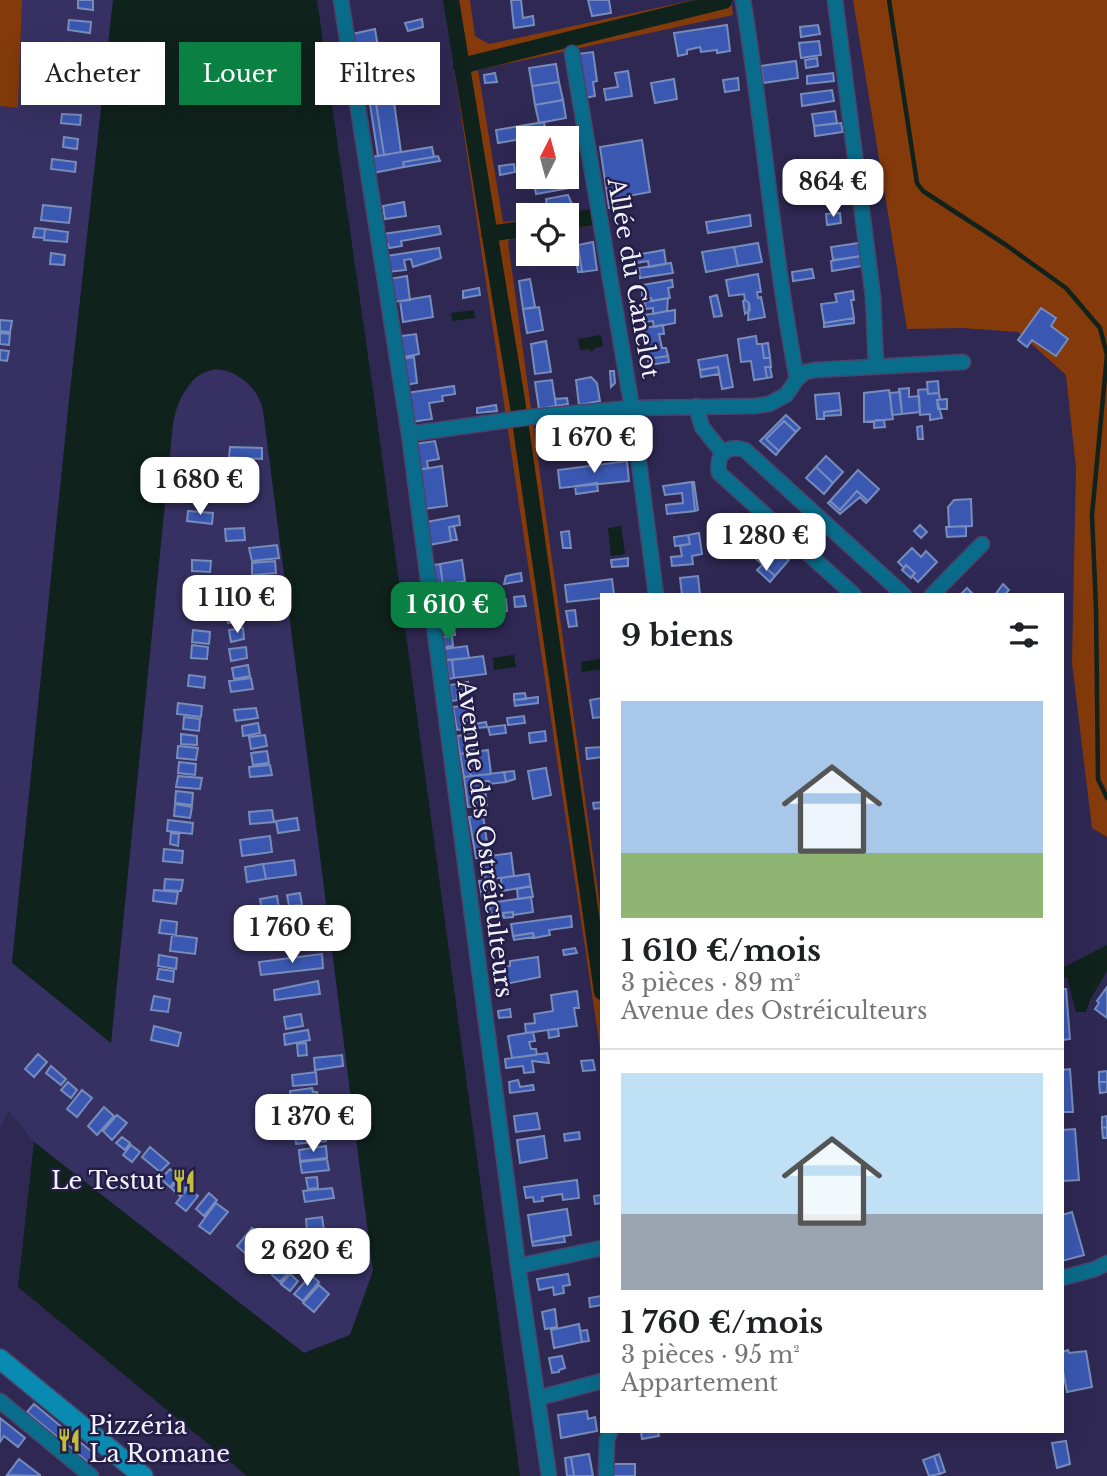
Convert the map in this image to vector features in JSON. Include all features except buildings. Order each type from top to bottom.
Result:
[{"type":"main road","points":[[0,1359],[143,1476]]},
{"type":"street","name":"Avenue des Ostréiculteurs","points":[[341,0],[409,435],[518,1266],[549,1476]]},
{"type":"street","points":[[743,0],[797,379]]},
{"type":"street","points":[[835,0],[873,297],[876,365]]},
{"type":"street","name":"Allée du Canelot","points":[[572,53],[632,408],[656,593]]},
{"type":"street","points":[[409,435],[506,420],[632,408],[769,404],[786,395],[805,372],[876,365],[963,362]]},
{"type":"street","points":[[696,406],[702,427],[722,452]]},
{"type":"street","points":[[852,593],[719,473],[719,458],[722,452],[731,447],[745,450],[902,593]]},
{"type":"street","points":[[934,593],[982,544]]},
{"type":"street","points":[[518,1266],[600,1248]]},
{"type":"street","points":[[1064,1277],[1107,1263]]},
{"type":"street","points":[[538,1398],[600,1382]]},
{"type":"street","points":[[0,1401],[91,1476]]},
{"type":"street","points":[[607,1476],[607,1440],[610,1433]]},
{"type":"shaded area","points":[[0,0],[22,0],[18,108],[0,106]]},
{"type":"shaded area","points":[[22,0],[113,0],[108,42],[21,42],[21,105],[101,105],[12,962],[111,1042],[176,404],[196,376],[216,369],[234,373],[253,388],[261,404],[265,425],[373,1271],[350,1335],[304,1353],[34,1142],[8,1110],[0,1130],[0,106],[18,108]]},
{"type":"shaded area","points":[[113,0],[317,0],[323,42],[315,42],[315,105],[332,105],[520,1476],[247,1476],[18,1287],[34,1142],[304,1353],[350,1335],[373,1271],[263,411],[252,388],[231,372],[219,369],[207,371],[197,377],[182,396],[173,423],[111,1043],[12,963],[101,105],[165,105],[165,42],[108,42]]},
{"type":"shaded area","points":[[444,0],[470,0],[475,36],[489,44],[694,0],[731,0],[733,15],[478,70],[503,222],[516,220],[516,234],[512,235],[508,242],[600,907],[600,1049]]},
{"type":"shaded area","points":[[853,0],[1107,0],[1107,837],[1092,828],[1072,663],[1076,468],[1066,375],[1018,332],[962,328],[907,329]]},
{"type":"shaded area","points":[[594,211],[597,225],[579,227],[579,213]]},
{"type":"shaded area","points":[[474,310],[475,318],[452,321],[451,313]]},
{"type":"shaded area","points":[[601,335],[603,346],[592,352],[588,349],[580,350],[578,339]]},
{"type":"shaded area","points":[[621,526],[625,554],[611,556],[608,528]]},
{"type":"shaded area","points":[[514,655],[516,667],[494,670],[493,658]]},
{"type":"shaded area","points":[[600,659],[600,669],[582,672],[581,662]]},
{"type":"shaded area","points":[[1107,945],[1107,971],[1086,1012],[1076,1012],[1067,977],[1064,978],[1064,967]]},
{"type":"waterway","points":[[451,0],[517,400],[600,978]]},
{"type":"waterway","points":[[889,0],[917,183],[923,191],[1066,288],[1100,328],[1107,355],[1092,515],[1098,779],[1107,798]]},
{"type":"waterway","points":[[461,66],[724,1]]},
{"type":"waterway","points":[[579,219],[593,217]]},
{"type":"waterway","points":[[489,234],[516,230]]},
{"type":"place","name":"Le Testut","points":[[184,1181]]},
{"type":"place","name":"Pizzéria La Romane","points":[[69,1440]]}]
